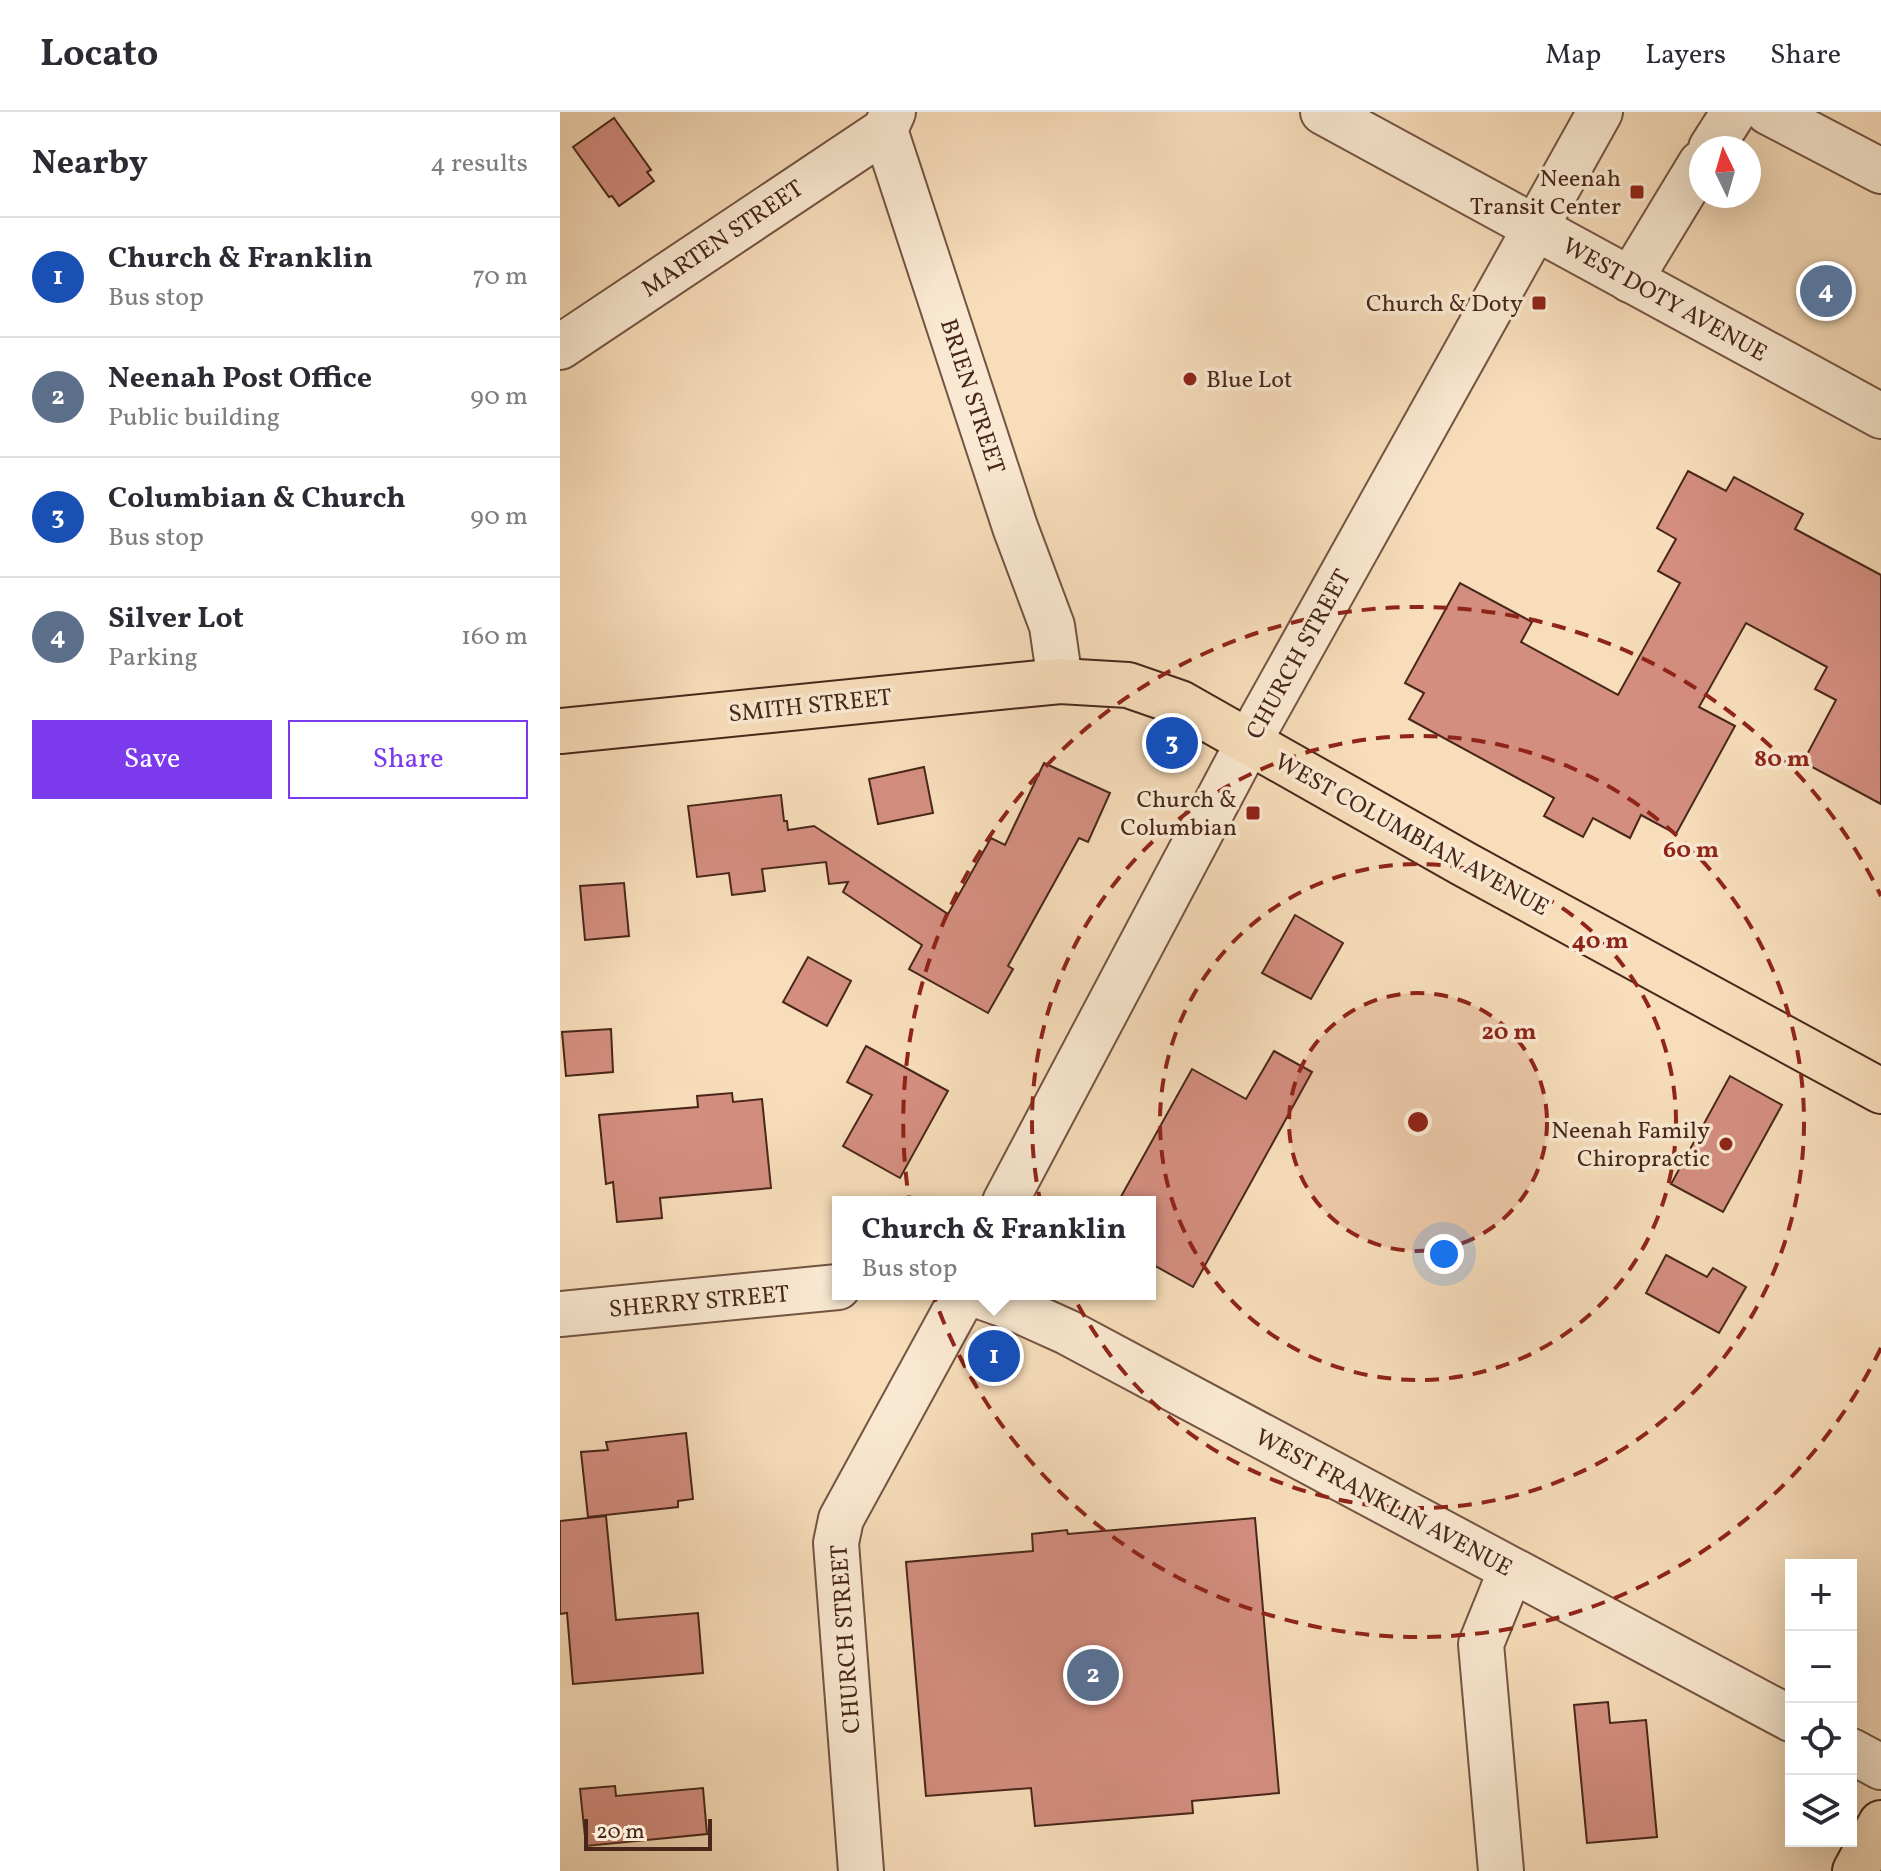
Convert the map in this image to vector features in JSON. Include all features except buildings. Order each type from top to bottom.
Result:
[{"type":"main road","name":"SMITH STREET","points":[[560,731],[1060,681]]},
{"type":"main road","name":"WEST COLUMBIAN AVENUE","points":[[1060,681],[1128,685],[1180,703],[1881,1091]]},
{"type":"main road","points":[[1855,1871],[1881,1823]]},
{"type":"street","name":"WEST DOTY AVENUE","points":[[1323,112],[1881,416]]},
{"type":"street","name":"CHURCH STREET","points":[[1008,1196],[1248,743],[1600,112]]},
{"type":"street","points":[[1719,136],[1734,112]]},
{"type":"street","points":[[1768,112],[1881,171]]},
{"type":"street","name":"MARTEN STREET","points":[[560,347],[889,121]]},
{"type":"street","name":"BRIEN STREET","points":[[889,121],[1015,527],[1052,626],[1060,681]]},
{"type":"street","points":[[1630,280],[1689,183]]},
{"type":"street","name":"SHERRY STREET","points":[[560,1314],[832,1288]]},
{"type":"street","name":"CHURCH STREET","points":[[861,1871],[836,1543],[838,1531],[841,1519],[961,1300]]},
{"type":"street","name":"WEST FRANKLIN AVENUE","points":[[991,1300],[1067,1332],[1785,1716]]},
{"type":"street","points":[[1501,1871],[1481,1644],[1511,1570]]},
{"type":"street","points":[[1857,1754],[1881,1767]]},
{"type":"place","name":"Neenah Transit Center","points":[[1637,192]]},
{"type":"place","name":"Silver Lot","points":[[1826,291]]},
{"type":"place","name":"Church & Doty","points":[[1539,303]]},
{"type":"place","name":"Blue Lot","points":[[1190,379]]},
{"type":"place","name":"Columbian & Church","points":[[1172,743]]},
{"type":"place","name":"Church & Columbian","points":[[1253,813]]},
{"type":"place","name":"Neenah Family Chiropractic","points":[[1726,1144]]},
{"type":"place","name":"Church & Franklin","points":[[994,1356]]},
{"type":"place","name":"Neenah Post Office","points":[[1093,1675]]}]
